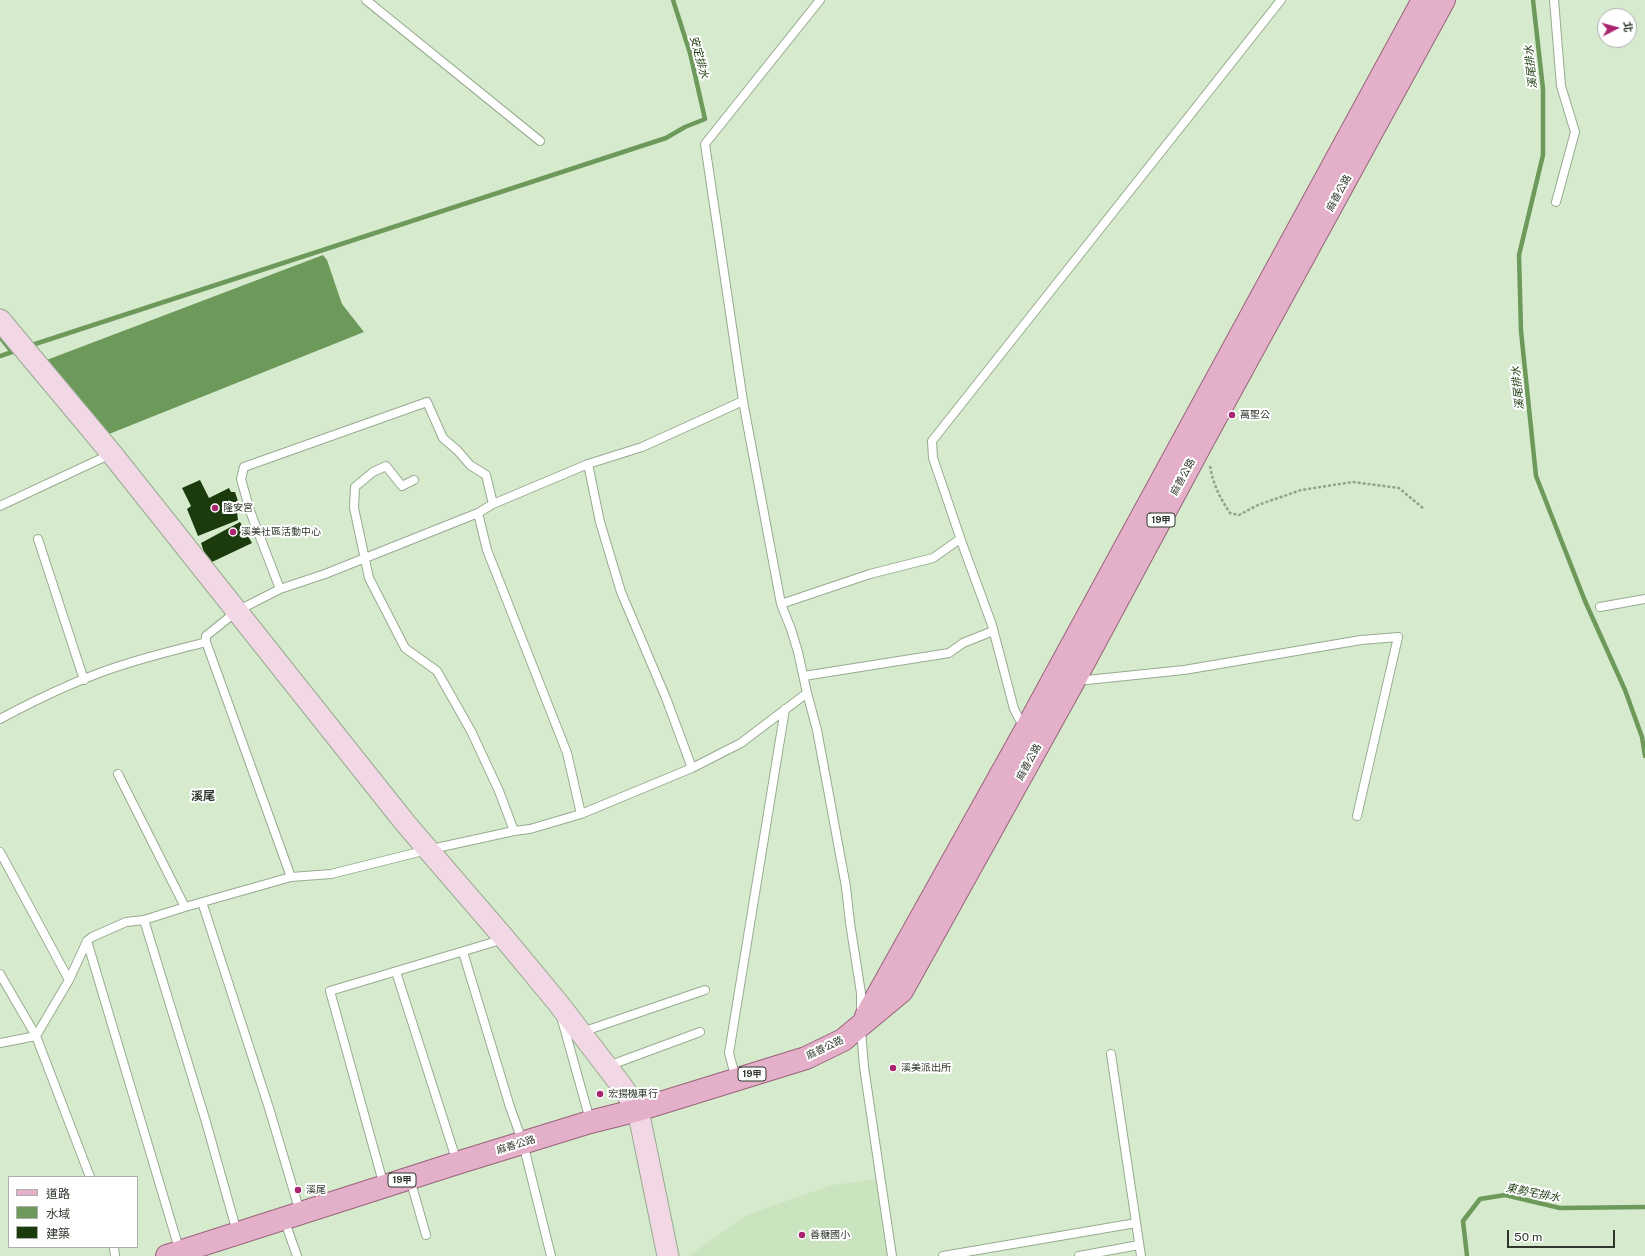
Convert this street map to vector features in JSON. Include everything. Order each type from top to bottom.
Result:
[{"type":"main road","name":"麻善公路","points":[[176,1255],[292,1215],[384,1186],[590,1122],[638,1110],[820,1052],[843,1040],[902,991],[1033,736],[1423,0]]},
{"type":"main road","name":"麻善公路","points":[[1033,736],[1074,681],[1204,439],[1444,0]]},
{"type":"street","points":[[0,320],[112,454],[427,850],[505,939],[558,1003],[638,1110],[668,1256]]},
{"type":"lane","points":[[366,0],[540,141]]},
{"type":"lane","points":[[820,0],[705,144],[744,401],[781,604],[791,629],[817,730],[846,887],[860,993],[864,1067],[892,1256]]},
{"type":"lane","points":[[1033,736],[1014,709],[993,631],[933,458],[932,441],[1281,0]]},
{"type":"lane","points":[[1554,0],[1561,86],[1575,132],[1556,202]]},
{"type":"lane","points":[[291,877],[206,642],[206,636],[237,611],[280,589],[478,513],[493,504],[588,464],[642,447],[744,401]]},
{"type":"lane","points":[[280,589],[250,511],[241,479],[244,467],[428,402],[443,438],[458,451],[470,465],[486,475],[493,504]]},
{"type":"lane","points":[[0,506],[112,454]]},
{"type":"lane","points":[[588,464],[600,522],[621,592],[666,698],[692,768]]},
{"type":"lane","points":[[414,480],[402,486],[386,466],[373,472],[355,487],[354,508],[364,558],[370,578],[406,648],[437,671],[471,731],[499,791],[514,831]]},
{"type":"lane","points":[[478,513],[487,550],[567,753],[582,814]]},
{"type":"lane","points":[[781,604],[870,574],[933,558],[960,539]]},
{"type":"lane","points":[[38,540],[84,680]]},
{"type":"lane","points":[[1600,607],[1645,599]]},
{"type":"lane","points":[[804,676],[949,653],[963,643],[993,631]]},
{"type":"lane","points":[[1074,681],[1184,670],[1361,640],[1398,637],[1357,816]]},
{"type":"lane","points":[[0,719],[19,708],[128,663],[206,642]]},
{"type":"lane","points":[[0,1043],[36,1036],[69,980],[87,941],[92,937],[126,922],[144,920],[291,877],[331,874],[427,850],[514,831],[530,829],[582,814],[692,768],[741,743],[807,693]]},
{"type":"lane","points":[[736,1079],[729,1053],[785,709]]},
{"type":"lane","points":[[118,774],[185,907]]},
{"type":"lane","points":[[0,852],[69,980]]},
{"type":"lane","points":[[202,902],[269,1108],[292,1215],[297,1256]]},
{"type":"lane","points":[[144,920],[206,1122],[238,1233]]},
{"type":"lane","points":[[384,1186],[330,991],[505,939]]},
{"type":"lane","points":[[87,941],[176,1255]]},
{"type":"lane","points":[[463,952],[510,1107],[523,1143],[551,1256]]},
{"type":"lane","points":[[396,972],[457,1163]]},
{"type":"lane","points":[[0,974],[36,1036],[90,1176]]},
{"type":"lane","points":[[581,1033],[705,990]]},
{"type":"lane","points":[[558,1003],[590,1122]]},
{"type":"lane","points":[[606,1067],[700,1032]]},
{"type":"lane","points":[[1111,1054],[1141,1256]]},
{"type":"lane","points":[[410,1178],[426,1235]]},
{"type":"lane","points":[[943,1256],[1136,1223]]},
{"type":"lane","points":[[1079,1256],[1139,1245]]},
{"type":"path","points":[[1204,439],[1213,480],[1222,501],[1230,514],[1239,514],[1258,505],[1301,490],[1353,482],[1398,488],[1424,509]]},
{"type":"shaded area","name":"善糖國小","points":[[878,1179],[889,1256],[689,1256],[746,1215],[832,1185]]},
{"type":"water","points":[[323,255],[327,260],[342,304],[364,332],[104,436],[44,361]]},
{"type":"building","name":"隆安宮","points":[[200,480],[209,498],[229,488],[231,492],[235,492],[241,510],[237,512],[238,520],[198,536],[187,509],[191,506],[182,488]]},
{"type":"building","name":"溪美社區活動中心","points":[[240,522],[252,543],[212,562],[204,552],[201,543]]},
{"type":"waterway","name":"安定排水","points":[[32,345],[666,138],[685,127],[705,119],[690,53],[673,0]]},
{"type":"waterway","name":"溪尾排水","points":[[1533,0],[1543,89],[1543,155],[1519,255],[1521,331],[1536,476],[1585,601],[1625,690],[1642,737],[1645,756]]},
{"type":"waterway","points":[[0,337],[12,352],[0,356]]},
{"type":"waterway","name":"東勢宅排水","points":[[1467,1256],[1463,1221],[1480,1199],[1505,1195],[1560,1208],[1645,1207]]},
{"type":"place","name":"萬聖公","points":[[1232,415]]},
{"type":"place","name":"隆安宮","points":[[215,508]]},
{"type":"place","name":"溪美社區活動中心","points":[[233,532]]},
{"type":"place","name":"溪美派出所","points":[[893,1068]]},
{"type":"place","name":"宏揚機車行","points":[[600,1094]]},
{"type":"place","name":"溪尾","points":[[298,1190]]},
{"type":"place","name":"善糖國小","points":[[802,1235]]},
{"type":"district","name":"溪尾","points":[[203,796]]}]
